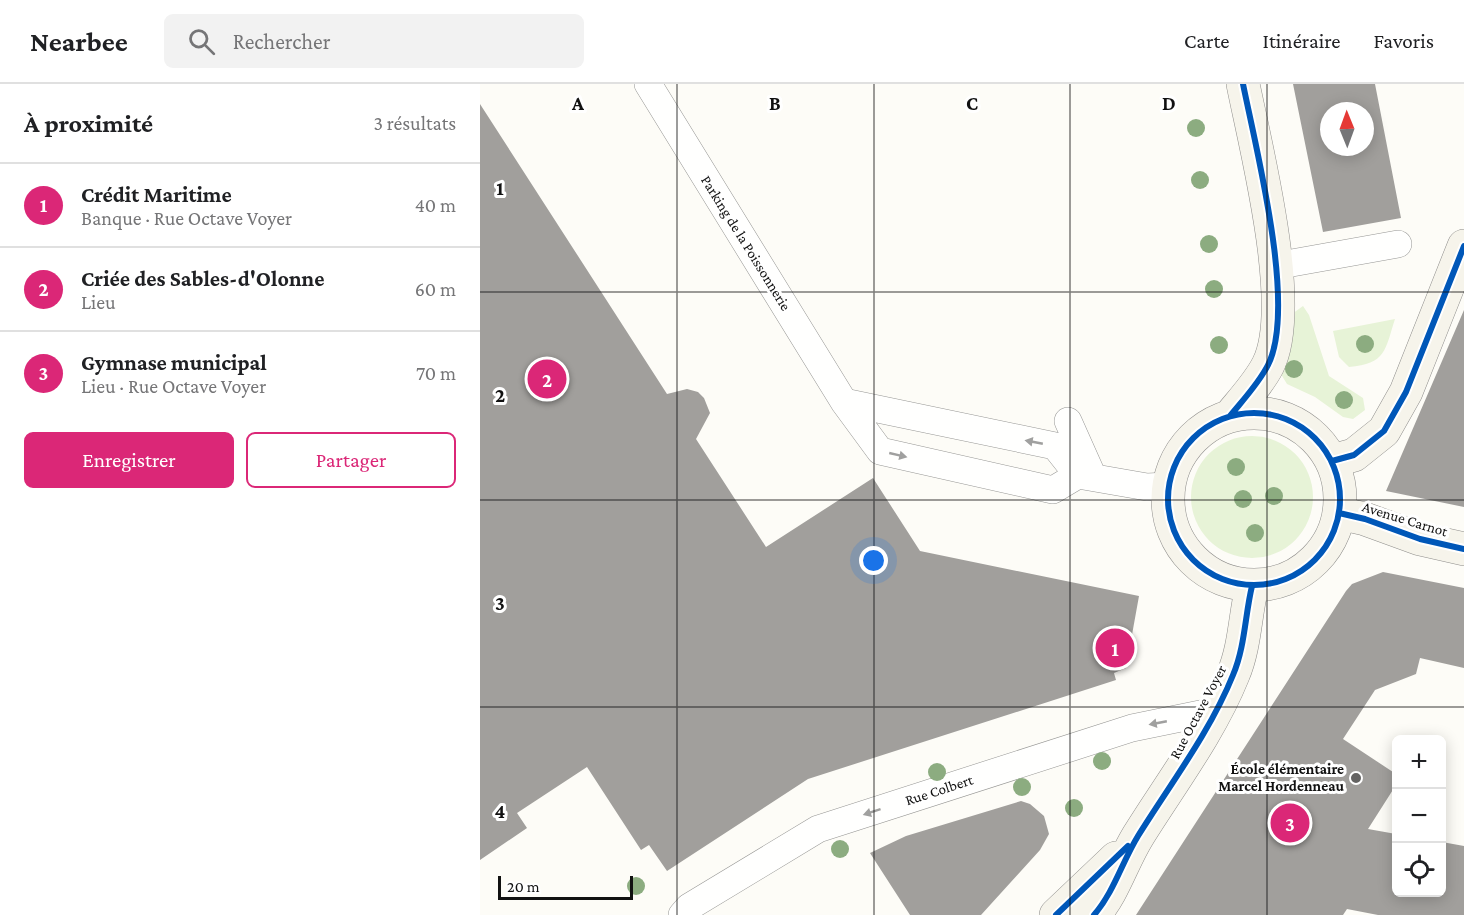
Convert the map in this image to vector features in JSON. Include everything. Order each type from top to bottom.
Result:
[{"type":"street","points":[[1230,416],[1269,364],[1277,326],[1271,225],[1243,84]]},
{"type":"street","points":[[1332,461],[1354,455],[1384,431],[1406,392],[1464,246]]},
{"type":"street","points":[[1246,413],[1281,417],[1311,434],[1332,461],[1340,486],[1339,513],[1326,546],[1302,571],[1286,579],[1252,586],[1216,577],[1187,555],[1170,522],[1168,486],[1173,468],[1182,450],[1211,423],[1246,413]]},
{"type":"street","name":"Avenue Carnot","points":[[1339,513],[1365,519],[1420,539],[1464,549]]},
{"type":"street","name":"Rue Octave Voyer","points":[[1094,915],[1103,905],[1137,838],[1215,711],[1234,674],[1245,630],[1252,586]]},
{"type":"street","name":"Rue Octave Voyer","points":[[1056,915],[1137,838]]},
{"type":"lane","name":"Parking de la Poissonnerie","points":[[648,84],[844,402],[880,451],[1053,490],[1085,476]]},
{"type":"lane","points":[[1275,266],[1398,244]]},
{"type":"lane","points":[[844,402],[1055,446],[1085,476],[1147,487],[1168,486]]},
{"type":"lane","points":[[1068,422],[1085,476]]},
{"type":"lane","name":"Rue Colbert","points":[[682,915],[689,907],[818,829],[1132,728],[1215,711]]},
{"type":"green space","points":[[1303,306],[1309,315],[1329,376],[1363,398],[1365,410],[1353,419],[1343,417],[1315,397],[1287,384],[1279,371],[1292,314]]},
{"type":"green space","points":[[1395,319],[1386,347],[1377,359],[1370,363],[1349,367],[1339,357],[1333,331]]},
{"type":"green space","points":[[1252,436],[1275,440],[1295,454],[1309,474],[1313,497],[1309,520],[1295,540],[1275,554],[1252,558],[1229,554],[1209,540],[1195,520],[1191,497],[1195,474],[1209,454],[1229,440]]},
{"type":"building","points":[[1293,84],[1375,84],[1401,218],[1323,232]]},
{"type":"building","points":[[480,104],[667,394],[687,389],[698,392],[704,398],[710,413],[696,439],[766,547],[873,478],[920,551],[1139,596],[1126,668],[1114,673],[1116,680],[808,779],[667,871],[649,845],[641,850],[587,767],[517,813],[527,828],[480,860]]},
{"type":"building","points":[[1464,310],[1464,507],[1386,491]]},
{"type":"building","points":[[1383,572],[1464,588],[1464,668],[1420,658],[1416,674],[1375,690],[1343,739],[1392,771],[1392,791],[1368,829],[1392,833],[1392,897],[1446,897],[1446,843],[1464,846],[1464,915],[1378,915],[1347,909],[1343,915],[1136,915],[1346,591],[1352,584]]},
{"type":"building","points":[[1021,801],[1030,804],[1044,816],[1049,834],[1040,850],[981,915],[910,915],[870,853],[906,836]]},
{"type":"cycle path","points":[[1230,416],[1268,365],[1276,339],[1278,306],[1271,227],[1243,84]]},
{"type":"cycle path","points":[[1332,461],[1354,455],[1384,431],[1406,392],[1464,246]]},
{"type":"cycle path","points":[[1254,413],[1287,419],[1302,427],[1315,438],[1326,451],[1334,466],[1340,499],[1334,532],[1326,547],[1315,560],[1302,571],[1287,579],[1254,585],[1221,579],[1206,571],[1193,560],[1182,547],[1174,532],[1168,499],[1174,466],[1182,451],[1193,438],[1206,427],[1221,419],[1254,413]]},
{"type":"cycle path","points":[[1339,513],[1365,519],[1420,539],[1464,549]]},
{"type":"cycle path","points":[[1094,915],[1107,897],[1132,846],[1202,737],[1224,696],[1240,653],[1252,586]]},
{"type":"cycle path","points":[[1056,915],[1128,846]]},
{"type":"place","name":"Criée des Sables-d'Olonne","points":[[547,379]]},
{"type":"place","name":"Crédit Maritime","points":[[1115,648]]},
{"type":"place","name":"École élémentaire Marcel Hordenneau","points":[[1356,778]]},
{"type":"place","name":"Gymnase municipal","points":[[1290,823]]}]
